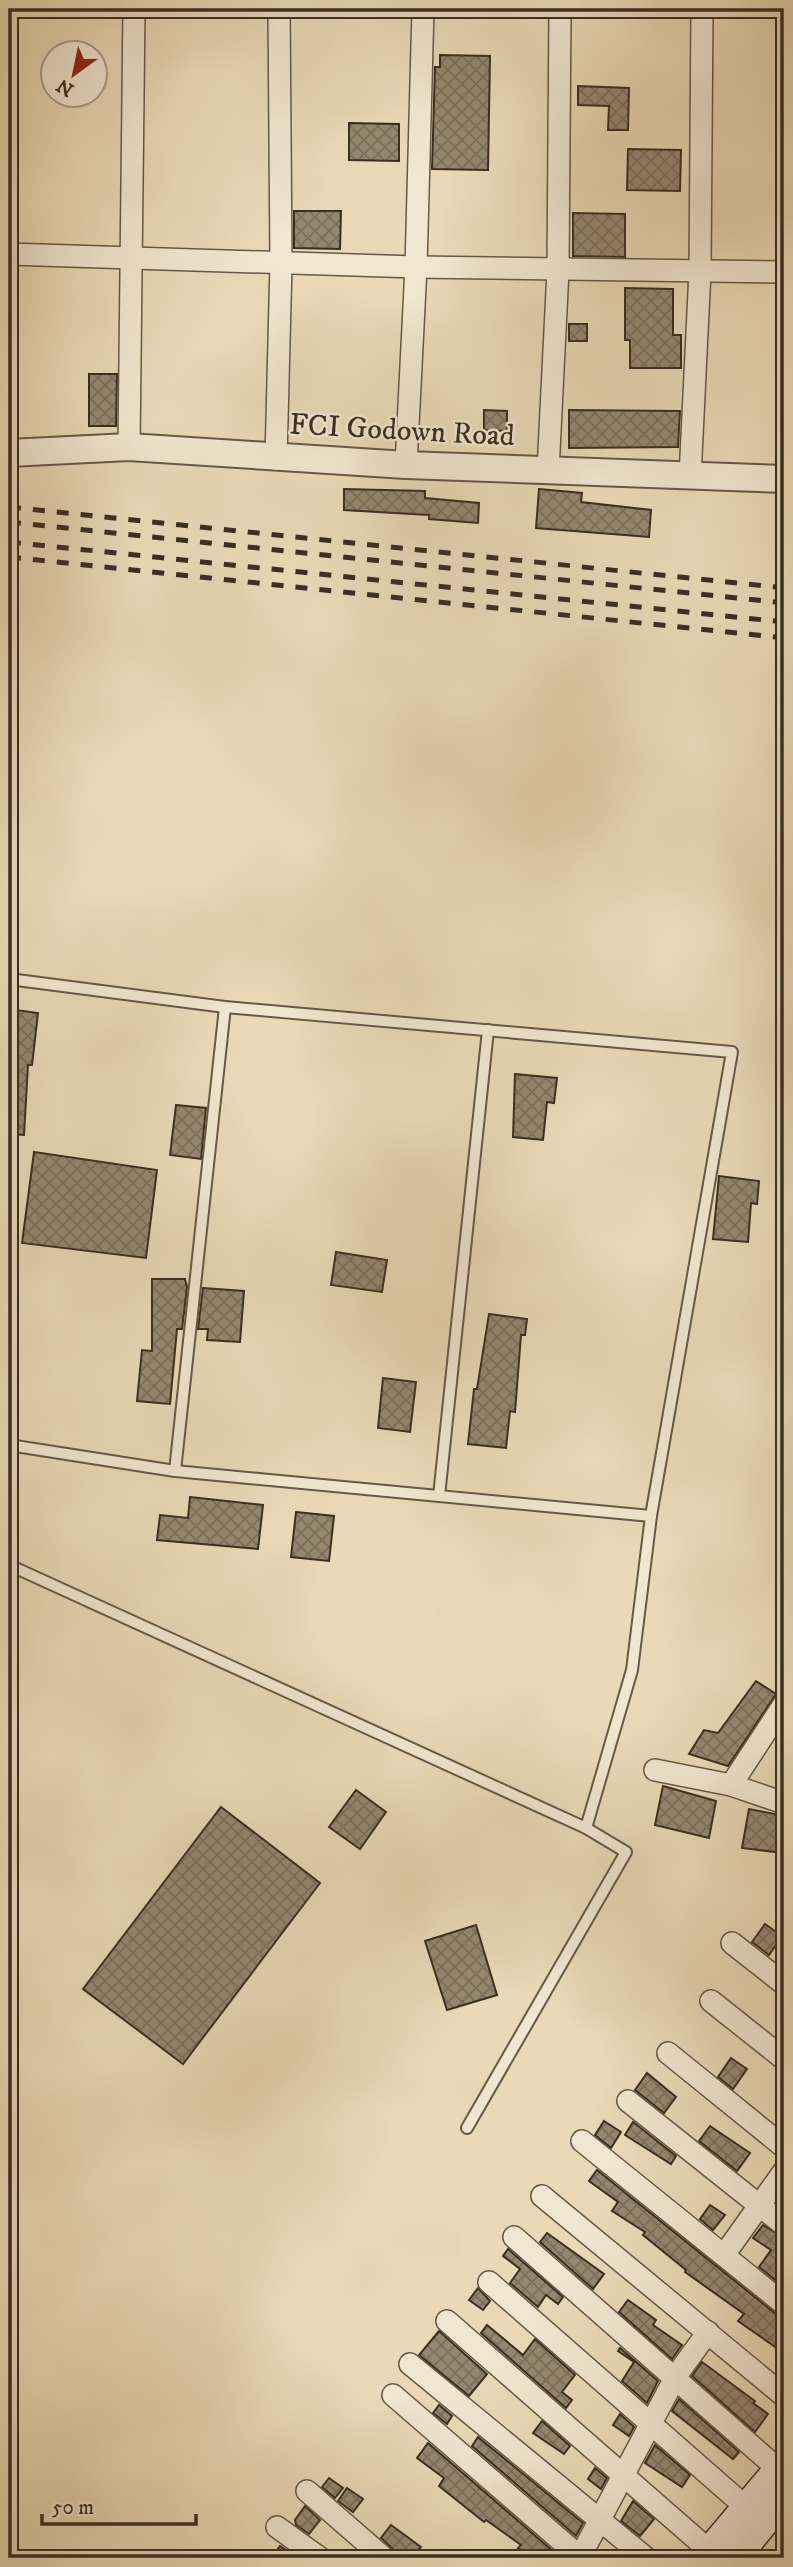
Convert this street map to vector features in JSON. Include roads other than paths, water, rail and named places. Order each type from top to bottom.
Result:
[{"type":"main road","points":[[717,2556],[748,2510],[783,2477]]},
{"type":"main road","points":[[717,2556],[783,2477]]},
{"type":"street","points":[[129,447],[134,9]]},
{"type":"street","points":[[276,459],[281,263],[279,9]]},
{"type":"street","points":[[406,465],[416,267],[423,9]]},
{"type":"street","points":[[548,471],[558,270],[560,9]]},
{"type":"street","points":[[690,477],[700,271],[702,9]]},
{"type":"street","points":[[9,254],[416,267],[784,272]]},
{"type":"street","name":"FCI Godown Road","points":[[11,450],[129,447],[276,459],[784,479]]},
{"type":"street","points":[[731,1785],[784,1704]]},
{"type":"street","points":[[655,1770],[731,1785],[784,1803]]},
{"type":"street","points":[[732,1943],[784,1984]]},
{"type":"street","points":[[711,2001],[784,2059]]},
{"type":"street","points":[[668,2053],[784,2147]]},
{"type":"street","points":[[628,2101],[784,2225]]},
{"type":"street","points":[[582,2141],[784,2304]]},
{"type":"street","points":[[724,2255],[784,2171]]},
{"type":"street","points":[[542,2196],[784,2396]]},
{"type":"street","points":[[514,2237],[676,2376],[783,2477]]},
{"type":"street","points":[[489,2282],[748,2510]]},
{"type":"street","points":[[447,2321],[717,2556]]},
{"type":"street","points":[[393,2395],[580,2557],[626,2475],[676,2376],[708,2332]]},
{"type":"street","points":[[410,2364],[646,2558]]},
{"type":"street","points":[[307,2491],[384,2558]]},
{"type":"street","points":[[277,2527],[320,2558]]},
{"type":"lane","points":[[9,979],[225,1007],[732,1052],[651,1516],[632,1670],[586,1828]]},
{"type":"lane","points":[[175,1471],[225,1007]]},
{"type":"lane","points":[[439,1496],[488,1030]]},
{"type":"lane","points":[[9,1445],[175,1471],[651,1516]]},
{"type":"lane","points":[[9,1565],[586,1828],[626,1852],[467,2128]]},
{"type":"railway","points":[[9,507],[784,588]]},
{"type":"railway","points":[[9,522],[784,603]]},
{"type":"railway","points":[[9,542],[784,622]]},
{"type":"railway","points":[[9,557],[784,638]]}]
